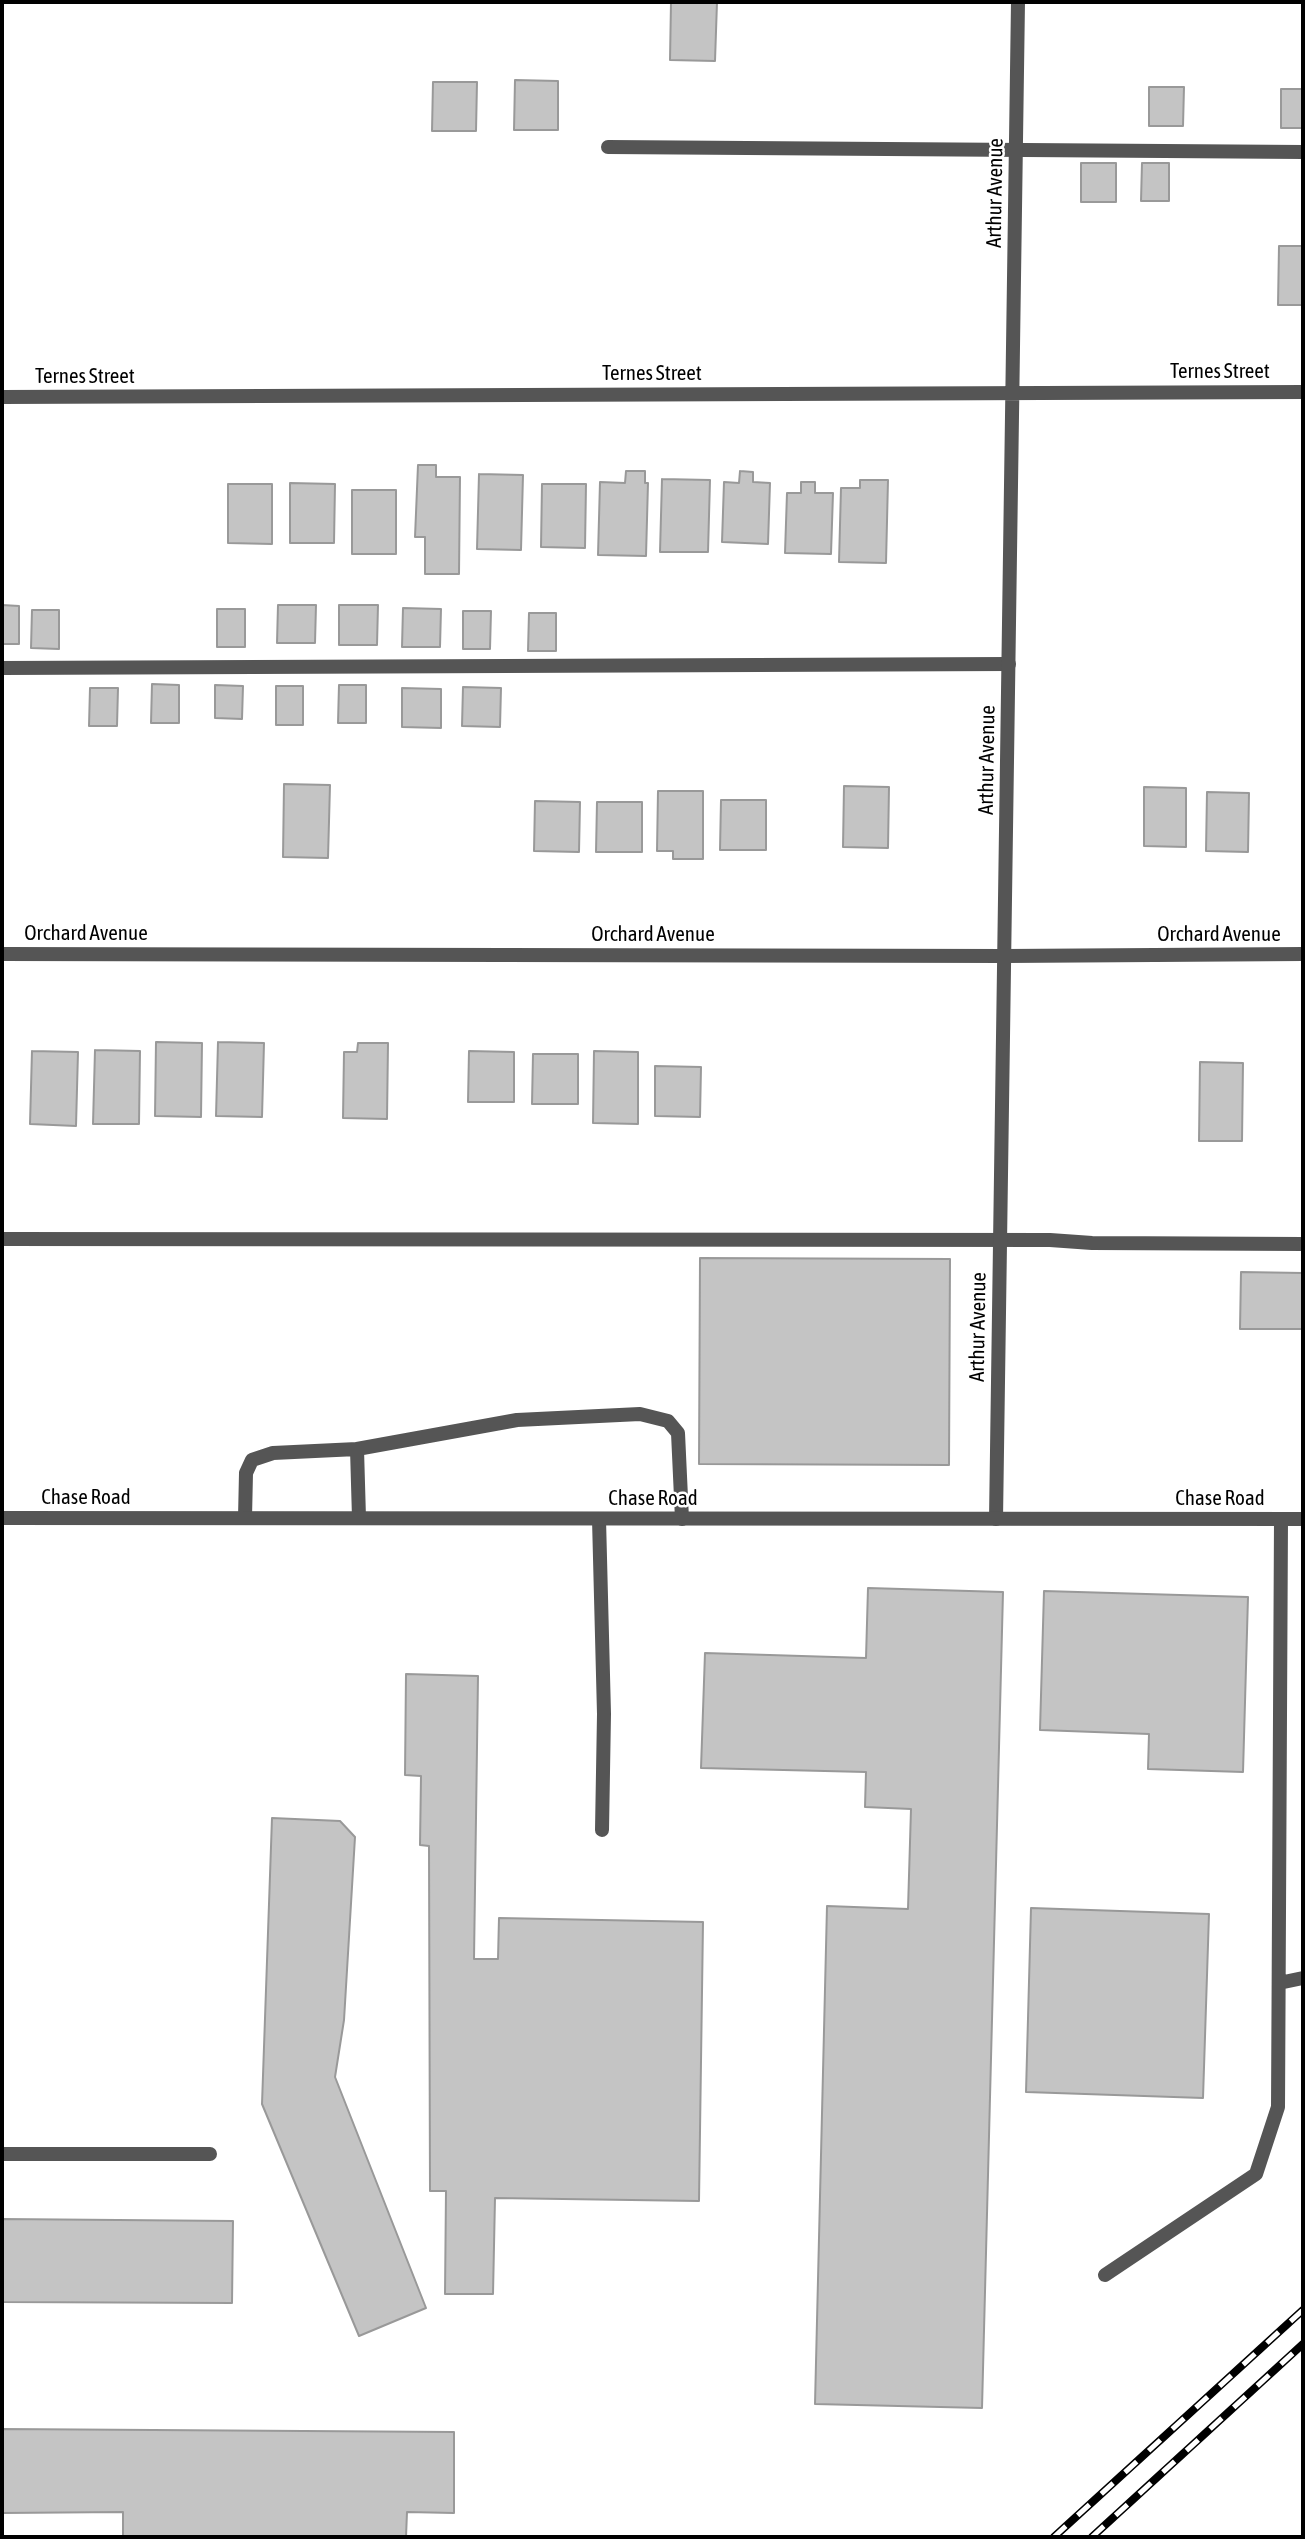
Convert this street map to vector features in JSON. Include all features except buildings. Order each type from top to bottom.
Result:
[{"type":"street","name":"Arthur Avenue","points":[[996,1519],[1018,2]]},
{"type":"street","points":[[608,147],[1303,152]]},
{"type":"street","name":"Ternes Street","points":[[2,397],[1303,392]]},
{"type":"street","points":[[2,668],[1009,664]]},
{"type":"street","name":"Orchard Avenue","points":[[2,954],[1303,954]]},
{"type":"street","points":[[2,1239],[1049,1240],[1092,1243],[1303,1244]]},
{"type":"street","points":[[245,1518],[246,1472],[252,1460],[274,1453],[357,1449],[517,1420],[640,1414],[668,1422],[678,1433],[682,1518]]},
{"type":"street","points":[[357,1449],[359,1518]]},
{"type":"street","name":"Chase Road","points":[[2,1518],[1303,1519]]},
{"type":"street","points":[[600,1518],[604,1714],[602,1830]]},
{"type":"street","points":[[1105,2274],[1256,2174],[1278,2107],[1281,1519]]},
{"type":"street","points":[[1279,1983],[1303,1978]]},
{"type":"street","points":[[2,2154],[210,2154]]},
{"type":"railway","points":[[1054,2537],[1303,2310]]},
{"type":"railway","points":[[1092,2537],[1303,2344]]}]
